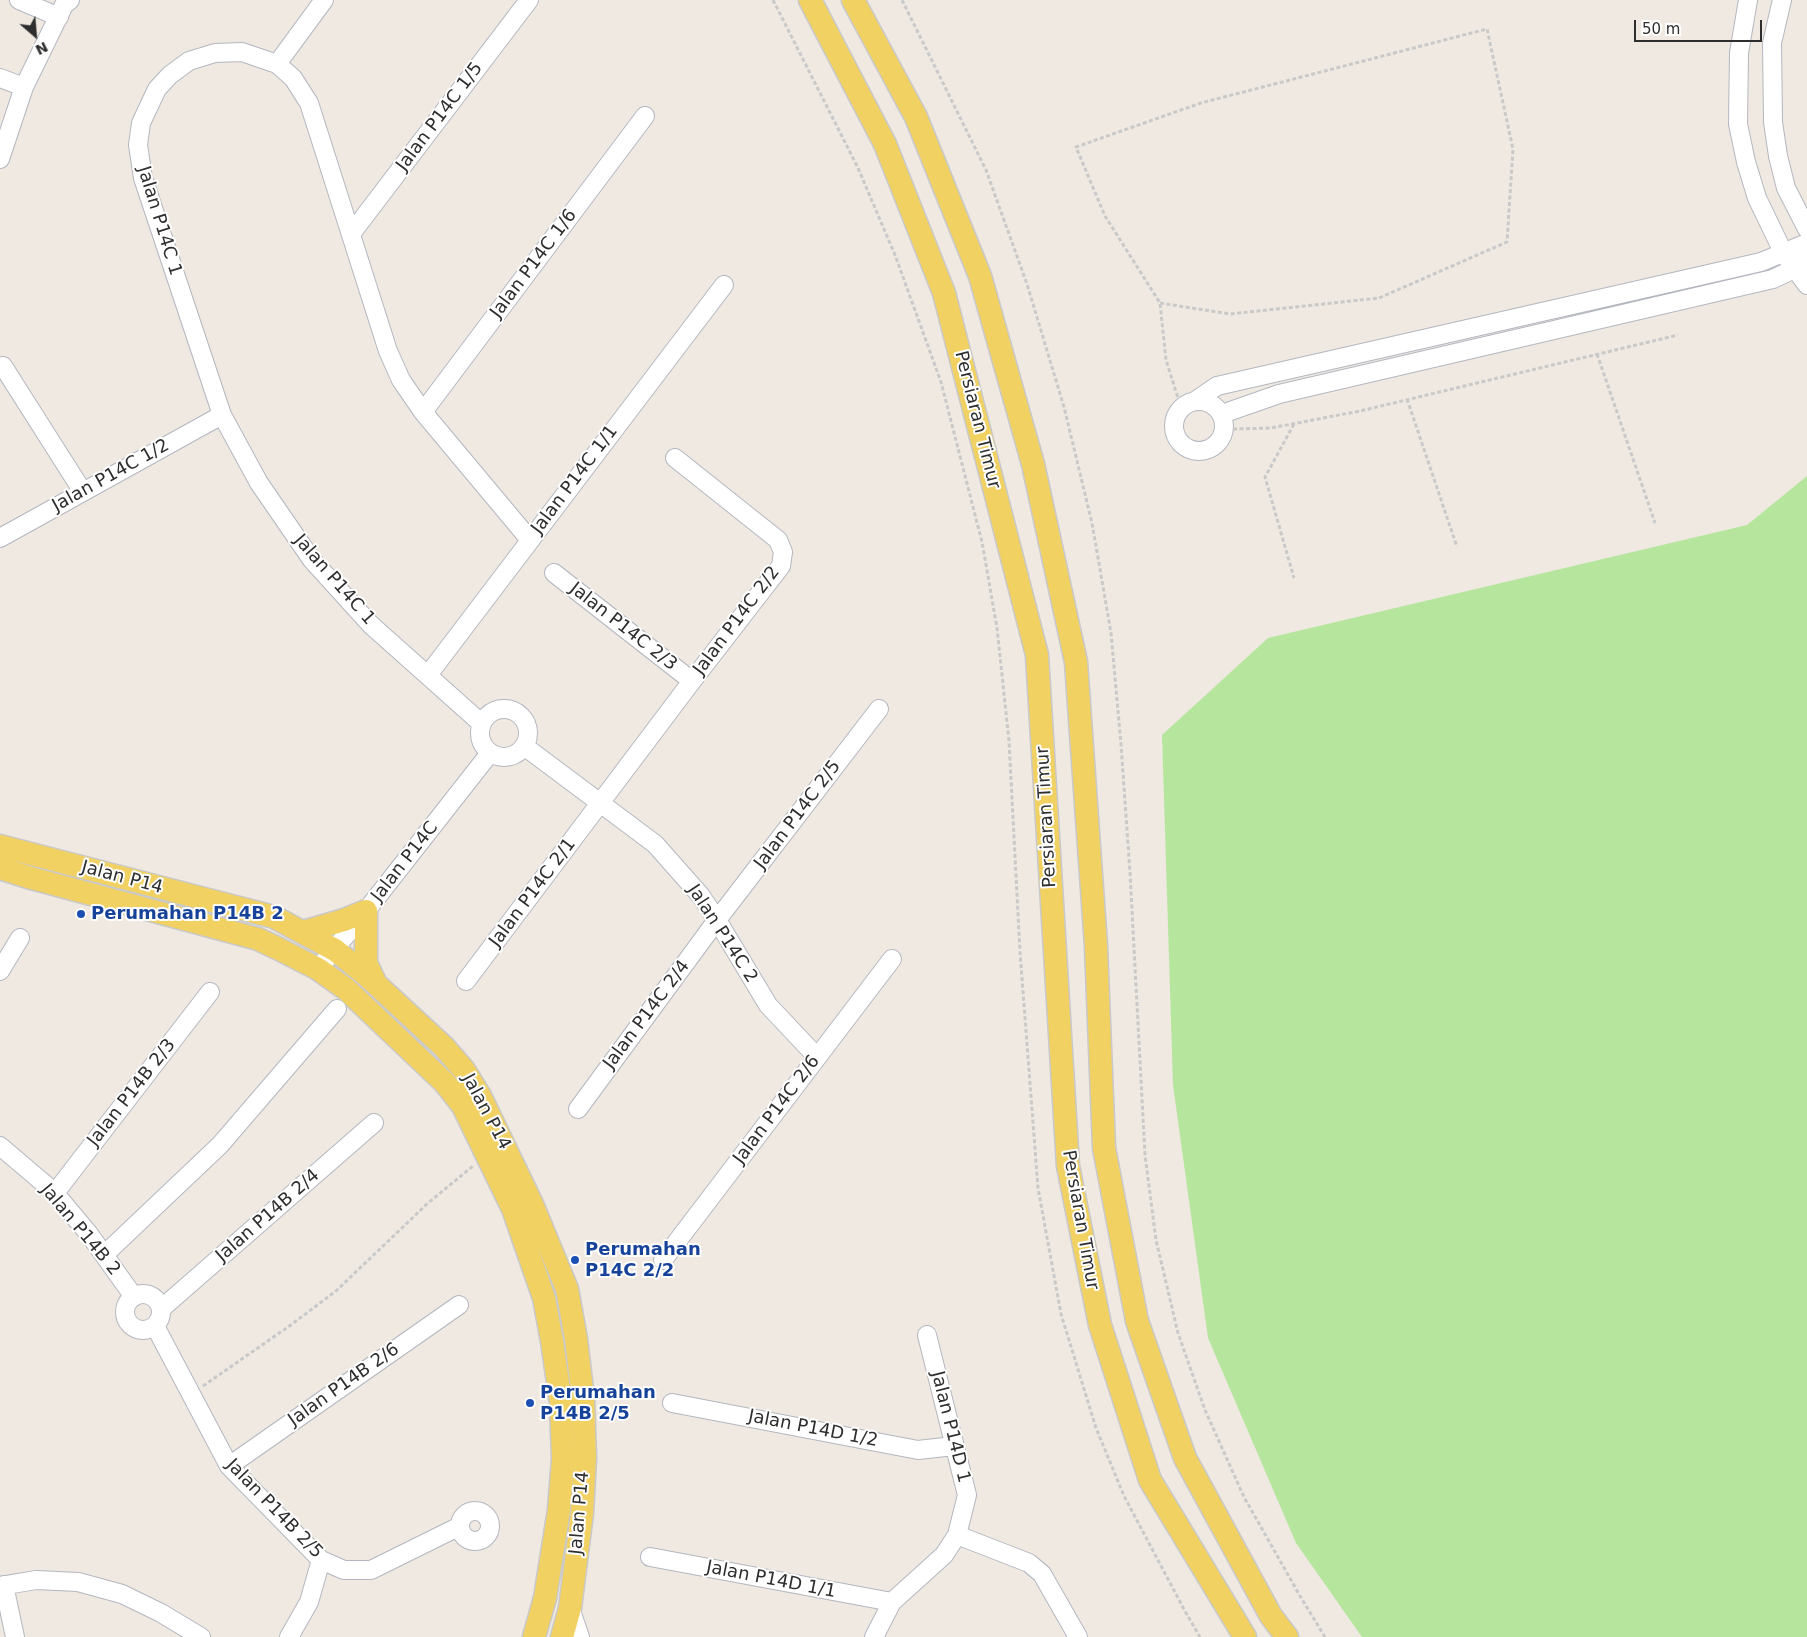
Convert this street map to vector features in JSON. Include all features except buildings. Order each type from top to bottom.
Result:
[{"type":"main road","name":"Persiaran Timur","points":[[810,0],[885,144],[944,293],[1037,655],[1068,1166],[1100,1325],[1150,1480],[1245,1637]]},
{"type":"main road","name":"Persiaran Timur","points":[[853,0],[916,117],[980,276],[1033,464],[1074,652],[1096,946],[1104,1148],[1136,1321],[1185,1458],[1271,1616],[1287,1637]]},
{"type":"main road","name":"Jalan P14","points":[[0,846],[274,917],[334,950],[366,975],[444,1047],[464,1070],[480,1096],[532,1204],[567,1289],[576,1339],[583,1398],[585,1458],[582,1513],[570,1608],[562,1637]]},
{"type":"main road","name":"Jalan P14","points":[[0,868],[31,878],[258,938],[318,969],[346,989],[425,1062],[445,1082],[463,1106],[514,1209],[544,1298],[561,1403],[563,1459],[558,1520],[545,1598],[534,1637]]},
{"type":"main road","points":[[303,932],[344,920],[366,911],[366,963],[377,986]]},
{"type":"street","points":[[19,0],[59,17]]},
{"type":"street","points":[[0,159],[24,87],[64,5],[70,0]]},
{"type":"street","points":[[277,64],[324,0]]},
{"type":"street","name":"Jalan P14C 1/5","points":[[351,234],[529,0]]},
{"type":"street","points":[[1748,0],[1739,53],[1738,124],[1746,162],[1757,198],[1784,254],[1800,265],[1807,285]]},
{"type":"street","points":[[1782,0],[1772,43],[1773,122],[1778,156],[1786,188],[1807,229]]},
{"type":"street","name":"Jalan P14C 1","points":[[481,723],[371,625],[312,560],[259,484],[222,415],[142,178],[138,144],[147,107],[157,89],[189,60],[215,53],[242,52],[277,64],[293,78],[310,103],[388,351],[401,380],[423,412],[530,540]]},
{"type":"street","points":[[0,78],[24,87]]},
{"type":"street","name":"Jalan P14C 1/6","points":[[423,412],[645,116]]},
{"type":"street","points":[[1800,265],[1773,279],[1279,394],[1224,422],[1217,444],[1203,452],[1187,449],[1176,438],[1173,422],[1188,404],[1217,386],[1761,262],[1807,243]]},
{"type":"street","name":"Jalan P14C 1/1","points":[[428,675],[724,285]]},
{"type":"street","points":[[3,366],[84,492]]},
{"type":"street","points":[[1188,404],[1211,403],[1224,422]]},
{"type":"street","name":"Jalan P14C 1/2","points":[[0,538],[222,415]]},
{"type":"street","name":"Jalan P14C 2/2","points":[[601,804],[692,681],[781,566],[783,552],[778,540],[675,458]]},
{"type":"street","name":"Jalan P14C 2/3","points":[[554,573],[692,681]]},
{"type":"street","points":[[500,709],[516,712],[526,723],[528,739],[524,746],[512,756],[497,757],[490,753],[480,740],[481,723],[492,712],[500,709]]},
{"type":"street","name":"Jalan P14C 2/5","points":[[717,920],[879,709]]},
{"type":"street","name":"Jalan P14C 2","points":[[524,746],[655,844],[701,896],[768,1005],[817,1057]]},
{"type":"street","name":"Jalan P14C","points":[[318,969],[490,753]]},
{"type":"street","name":"Jalan P14C 2/1","points":[[466,981],[601,804]]},
{"type":"street","name":"Jalan P14C 2/4","points":[[578,1108],[717,920]]},
{"type":"street","points":[[0,971],[20,938]]},
{"type":"street","name":"Jalan P14C 2/6","points":[[663,1260],[892,959]]},
{"type":"street","name":"Jalan P14B 2/3","points":[[55,1194],[210,992]]},
{"type":"street","points":[[104,1255],[220,1144],[337,1008]]},
{"type":"street","name":"Jalan P14B 2/4","points":[[161,1309],[374,1123]]},
{"type":"street","name":"Jalan P14B 2","points":[[0,1146],[55,1194],[89,1234],[134,1297]]},
{"type":"street","points":[[144,1294],[155,1298],[161,1309],[161,1316],[155,1326],[144,1330],[129,1324],[126,1319],[126,1308],[128,1302],[134,1297],[144,1294]]},
{"type":"street","name":"Jalan P14B 2/6","points":[[229,1466],[459,1305]]},
{"type":"street","name":"Jalan P14B 2/5","points":[[155,1326],[229,1466],[322,1560],[344,1570],[370,1570],[460,1526]]},
{"type":"street","name":"Jalan P14D 1","points":[[874,1637],[892,1602],[944,1555],[957,1535],[967,1495],[927,1335]]},
{"type":"street","name":"Jalan P14D 1/2","points":[[672,1402],[918,1450],[954,1446]]},
{"type":"street","points":[[957,1535],[1029,1563],[1042,1574],[1078,1637]]},
{"type":"street","name":"Jalan P14D 1/1","points":[[650,1557],[892,1602]]},
{"type":"street","points":[[289,1637],[309,1602],[322,1560]]},
{"type":"street","points":[[15,1637],[2,1586],[36,1580],[78,1582],[122,1594],[161,1612],[201,1637]]},
{"type":"street","points":[[570,1608],[580,1637]]},
{"type":"path","points":[[773,0],[858,168],[895,254],[941,382],[982,542],[997,628],[1009,741],[1020,952],[1038,1188],[1061,1314],[1096,1428],[1124,1496],[1200,1637]]},
{"type":"path","points":[[902,0],[986,170],[999,205],[1027,284],[1064,407],[1092,523],[1111,633],[1120,735],[1130,873],[1145,1155],[1156,1240],[1178,1333],[1205,1410],[1244,1497],[1325,1637]]},
{"type":"path","points":[[1160,303],[1230,314],[1379,298],[1507,242],[1513,149],[1487,29],[1201,103],[1076,147],[1105,216],[1160,303],[1166,360],[1188,404]]},
{"type":"path","points":[[1224,422],[1271,428],[1294,424],[1678,335]]},
{"type":"path","points":[[1597,354],[1655,523]]},
{"type":"path","points":[[1407,399],[1457,547]]},
{"type":"path","points":[[1294,424],[1265,477],[1294,578]]},
{"type":"path","points":[[190,1395],[336,1291],[428,1203],[468,1169]]},
{"type":"green space","points":[[1807,476],[1807,1637],[1362,1637],[1296,1543],[1208,1338],[1173,1085],[1162,735],[1268,638],[1747,525]]},
{"type":"place","name":"Perumahan P14B 2","points":[[81,914]]},
{"type":"place","name":"Perumahan P14C 2/2","points":[[575,1260]]},
{"type":"place","name":"Perumahan P14B 2/5","points":[[530,1403]]}]
